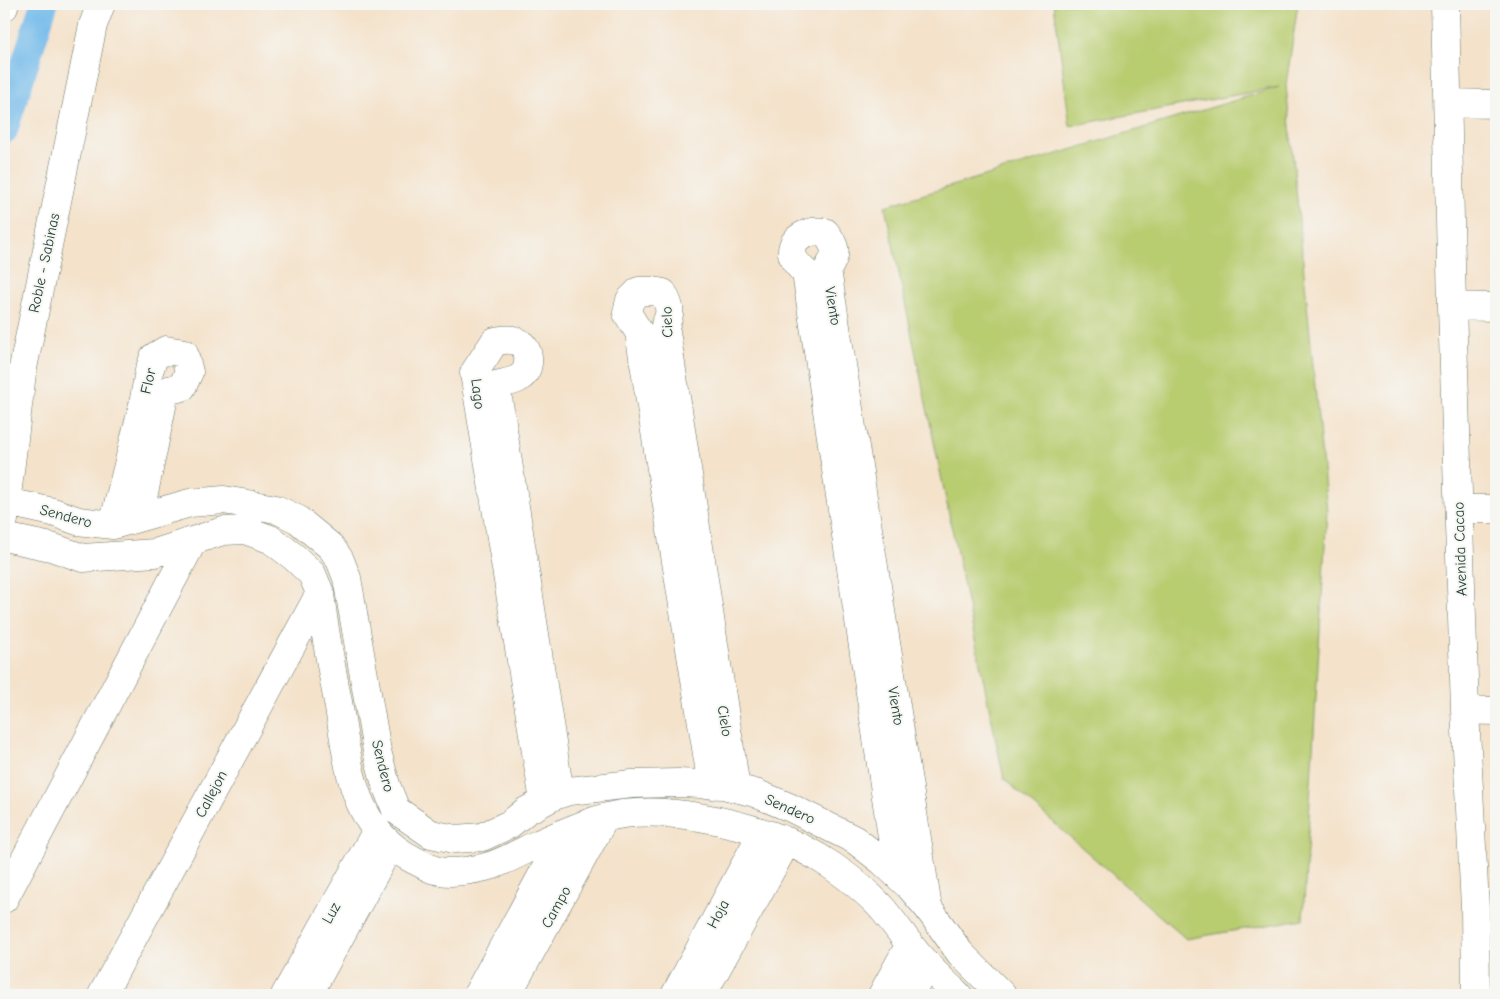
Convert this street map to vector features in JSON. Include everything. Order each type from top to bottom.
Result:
[{"type":"street","name":"Roble - Sabinas","points":[[5,514],[13,372],[94,25],[101,4]]},
{"type":"street","name":"Avenida Cacao","points":[[1445,4],[1452,306],[1465,710],[1485,907],[1476,995]]},
{"type":"street","points":[[1448,103],[1496,104]]},
{"type":"street","name":"Viento","points":[[898,876],[806,273],[797,264],[792,254],[794,244],[801,236],[815,231],[825,232],[834,244],[835,258],[827,270],[928,908]]},
{"type":"street","name":"Cielo","points":[[639,291],[663,293],[670,315],[665,324],[724,787],[640,332],[627,313],[630,300],[639,291]]},
{"type":"street","points":[[1452,306],[1496,307]]},
{"type":"street","name":"Lago","points":[[506,339],[518,342],[526,350],[529,359],[528,368],[520,378],[496,385],[552,798],[474,374],[495,342],[506,339]]},
{"type":"street","name":"Flor","points":[[113,525],[143,405],[149,371],[154,357],[166,350],[184,354],[189,372],[182,388],[169,390],[164,397],[139,517]]},
{"type":"street","name":"Sendero","points":[[5,514],[53,512],[78,521],[113,525],[190,502],[224,500],[276,508],[297,519],[331,547],[340,560],[347,578],[377,751],[386,785],[396,810],[431,834],[455,839],[482,837],[510,824],[526,811],[569,791],[632,784],[678,783],[724,787],[755,794],[791,808],[855,840],[882,861],[928,908],[960,953],[1002,995]]},
{"type":"street","points":[[1459,508],[1496,509]]},
{"type":"street","name":"Sendero","points":[[4,537],[51,547],[83,558],[155,554],[224,531],[245,530],[270,538],[312,574],[320,593],[343,742],[352,782],[361,808],[383,838],[408,857],[436,870],[459,871],[489,866],[564,833],[622,814],[668,813],[733,824],[803,848],[831,864],[879,905],[919,954],[958,995]]},
{"type":"street","points":[[4,899],[193,541]]},
{"type":"street","name":"Callejon","points":[[102,995],[320,593]]},
{"type":"street","points":[[1465,710],[1496,711]]},
{"type":"street","name":"Campo","points":[[507,995],[604,819]]},
{"type":"street","name":"Campo","points":[[477,995],[564,833]]},
{"type":"street","name":"Hoja","points":[[675,995],[774,837]]},
{"type":"street","name":"Hoja","points":[[702,995],[774,837]]},
{"type":"street","name":"Luz","points":[[285,995],[383,838]]},
{"type":"street","name":"Luz","points":[[308,995],[383,838]]},
{"type":"street","points":[[882,995],[919,954]]},
{"type":"street","points":[[910,995],[919,954]]},
{"type":"green space","points":[[1054,4],[1298,4],[1286,85],[1327,511],[1303,919],[1186,939],[1004,779],[885,206],[1279,87],[1070,126]]},
{"type":"waterway","points":[[4,130],[44,4]]}]
